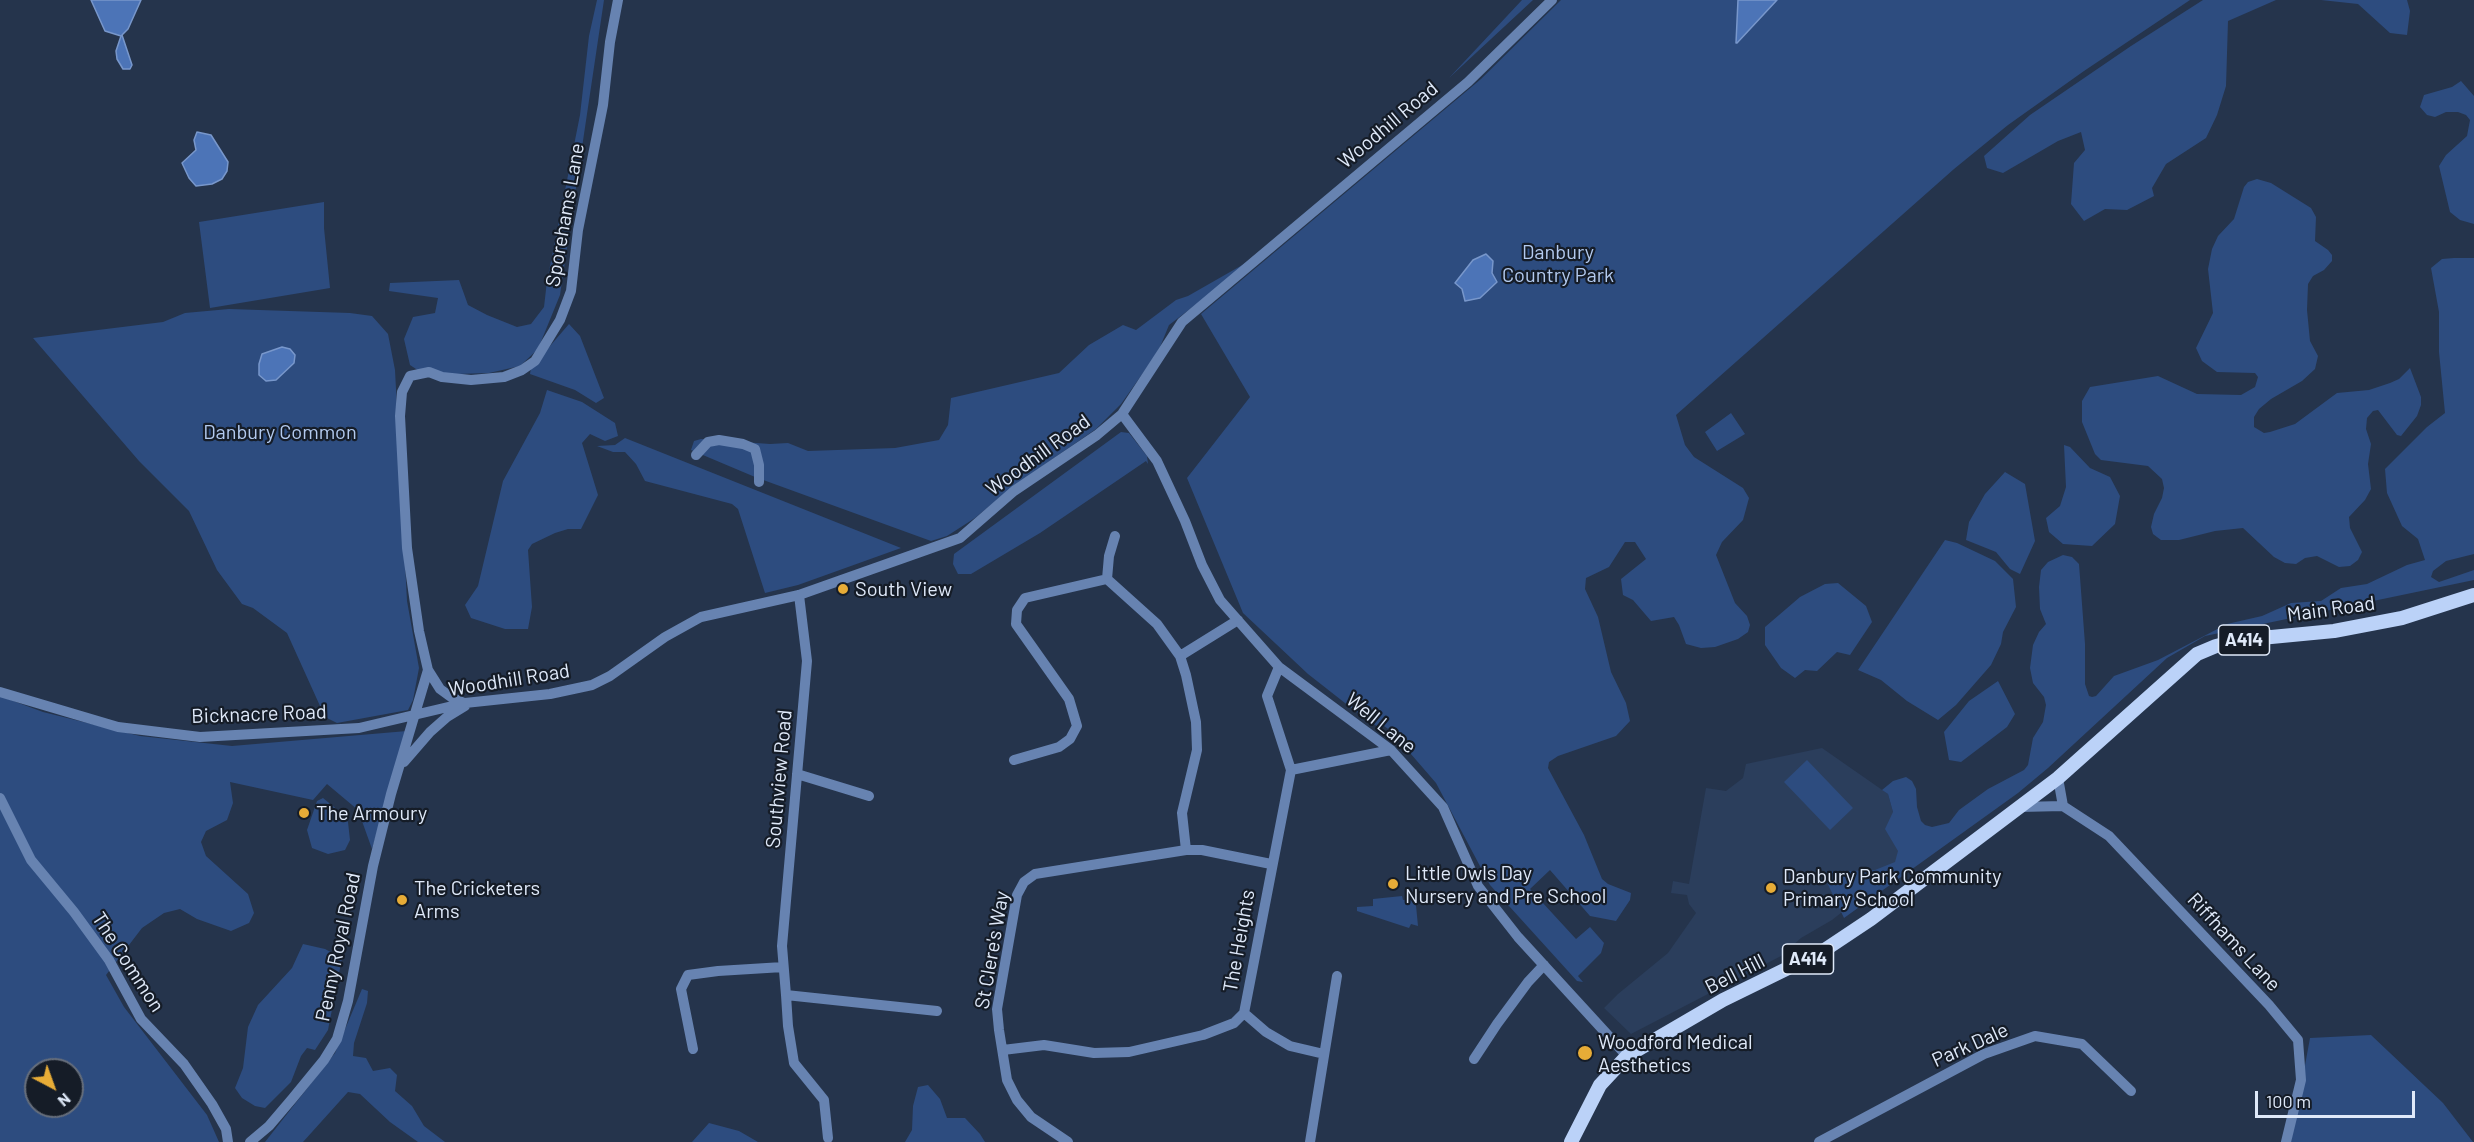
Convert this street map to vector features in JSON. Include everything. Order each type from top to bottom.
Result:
[{"type":"main road","name":"Main Road","points":[[2058,778],[2197,654],[2240,640],[2334,632],[2402,618],[2474,595]]},
{"type":"main road","name":"Bell Hill","points":[[1570,1142],[1600,1085],[1627,1056],[1723,1000],[1823,951],[1871,919],[2058,778]]},
{"type":"street","name":"Sporehams Lane","points":[[469,702],[451,698],[440,689],[428,670],[419,631],[407,548],[400,416],[402,392],[410,376],[429,372],[442,377],[471,380],[504,377],[522,370],[535,361],[560,320],[572,291],[578,230],[603,105],[610,42],[618,0]]},
{"type":"street","name":"Woodhill Road","points":[[416,715],[469,702],[550,694],[592,685],[617,672],[665,637],[701,617],[799,595],[960,538],[1014,491],[1097,435],[1122,414],[1182,322],[1468,82],[1552,0]]},
{"type":"street","name":"Well Lane","points":[[1122,414],[1157,461],[1207,574],[1221,600],[1279,668],[1391,750],[1443,807],[1478,886],[1518,937],[1627,1056]]},
{"type":"street","points":[[696,455],[708,442],[719,440],[755,448],[759,465],[759,482]]},
{"type":"street","points":[[1107,579],[1109,556],[1115,536]]},
{"type":"street","points":[[1107,579],[1157,624],[1180,656],[1196,722],[1197,750],[1182,813],[1186,850]]},
{"type":"street","points":[[1014,760],[1059,747],[1070,739],[1077,726],[1069,699],[1016,624],[1017,610],[1025,598],[1107,579]]},
{"type":"street","name":"Southview Road","points":[[799,595],[807,661],[782,946],[783,967],[794,1063],[824,1100],[828,1138]]},
{"type":"street","points":[[1180,656],[1238,620]]},
{"type":"street","name":"The Heights","points":[[1003,1050],[1044,1045],[1094,1053],[1129,1052],[1203,1035],[1234,1023],[1244,1013],[1291,770],[1267,696],[1279,668]]},
{"type":"street","name":"Sporehams Lane","points":[[416,715],[428,670]]},
{"type":"street","name":"Bicknacre Road","points":[[0,692],[118,727],[200,737],[360,728],[416,715]]},
{"type":"street","name":"Penny Royal Road","points":[[401,766],[430,732],[469,702]]},
{"type":"street","name":"Penny Royal Road","points":[[249,1142],[269,1126],[324,1060],[337,1039],[348,1001],[373,866],[416,715]]},
{"type":"street","points":[[1291,770],[1391,750]]},
{"type":"street","points":[[797,774],[869,796]]},
{"type":"street","points":[[2020,807],[2063,806],[2058,778]]},
{"type":"street","name":"The Common","points":[[0,798],[32,860],[75,912],[108,960],[141,1019],[183,1064],[212,1104],[226,1129],[228,1142]]},
{"type":"street","name":"Riffhams Lane","points":[[2063,806],[2109,836],[2269,1005],[2298,1041],[2301,1080],[2286,1142]]},
{"type":"street","name":"St Clere's Way","points":[[1068,1142],[1031,1117],[1017,1100],[1007,1080],[997,1009],[1017,895],[1024,882],[1035,874],[1186,850],[1202,850],[1271,864]]},
{"type":"street","points":[[1474,1059],[1503,1016],[1544,965]]},
{"type":"street","points":[[693,1048],[681,989],[688,975],[783,967]]},
{"type":"street","points":[[1310,1142],[1337,976]]},
{"type":"street","points":[[786,995],[937,1011]]},
{"type":"street","points":[[1244,1013],[1266,1032],[1290,1046],[1324,1054]]},
{"type":"street","name":"Park Dale","points":[[1819,1142],[1984,1054],[2035,1036],[2082,1044],[2131,1091]]},
{"type":"shaded area","points":[[91,0],[141,0],[128,29],[122,35],[132,65],[130,69],[123,69],[117,59],[116,51],[121,36],[105,31]]},
{"type":"shaded area","points":[[1738,0],[1777,0],[1736,43]]},
{"type":"shaded area","points":[[197,132],[211,135],[228,162],[227,171],[222,179],[212,184],[196,186],[189,178],[182,163],[196,150],[194,140]]},
{"type":"shaded area","points":[[1486,254],[1493,261],[1492,273],[1497,282],[1480,298],[1465,301],[1462,289],[1455,283],[1473,260]]},
{"type":"shaded area","points":[[282,347],[290,349],[295,355],[294,363],[276,380],[266,381],[259,375],[262,354]]},
{"type":"shaded area","name":"Danbury Park Community Primary School","points":[[1822,748],[1888,794],[1893,812],[1919,851],[1832,920],[1801,938],[1781,956],[1631,1034],[1604,1008],[1668,953],[1696,913],[1689,904],[1687,895],[1671,893],[1673,881],[1689,884],[1706,788],[1726,791],[1743,778],[1746,764]]},
{"type":"green space","points":[[597,0],[604,0],[560,295],[538,349],[520,366],[489,373],[425,375],[410,365],[404,339],[413,317],[435,313],[438,298],[389,291],[390,283],[459,280],[468,305],[517,327],[531,324],[544,307],[547,281],[580,115],[589,36]]},
{"type":"green space","points":[[1522,0],[1533,0],[1449,78]]},
{"type":"green space","name":"Danbury Country Park","points":[[1561,0],[2190,0],[2008,125],[1954,169],[1676,415],[1685,445],[1694,457],[1743,488],[1749,498],[1743,520],[1722,542],[1716,555],[1735,603],[1747,616],[1750,625],[1748,632],[1738,639],[1715,647],[1701,648],[1686,644],[1674,617],[1651,621],[1633,600],[1623,595],[1621,579],[1646,559],[1635,542],[1625,542],[1609,567],[1586,578],[1585,589],[1598,617],[1611,672],[1626,703],[1630,721],[1616,736],[1558,756],[1549,762],[1548,768],[1584,835],[1602,879],[1608,884],[1631,893],[1630,900],[1616,921],[1590,916],[1550,870],[1530,889],[1576,939],[1590,927],[1604,943],[1601,953],[1578,976],[1583,982],[1577,981],[1490,885],[1436,783],[1391,731],[1384,726],[1381,729],[1359,714],[1308,674],[1243,613],[1187,478],[1250,397],[1201,314],[1481,79]]},
{"type":"green space","points":[[2203,0],[2276,0],[2228,21],[2226,86],[2217,115],[2206,138],[2166,164],[2152,188],[2154,196],[2127,210],[2105,209],[2084,221],[2071,204],[2074,163],[2085,150],[2081,132],[2058,141],[2003,173],[1987,168],[1984,156],[2030,115]]},
{"type":"green space","points":[[2321,0],[2407,0],[2410,11],[2407,35],[2390,33],[2358,4]]},
{"type":"green space","points":[[2461,81],[2474,96],[2474,224],[2460,220],[2450,212],[2439,166],[2446,155],[2467,136],[2470,120],[2466,115],[2458,112],[2446,112],[2435,117],[2427,115],[2420,107],[2424,95],[2452,87]]},
{"type":"green space","points":[[2257,179],[2271,183],[2311,208],[2316,217],[2315,241],[2328,250],[2332,255],[2332,261],[2324,270],[2313,276],[2308,284],[2307,310],[2310,341],[2318,356],[2315,369],[2302,381],[2271,399],[2259,409],[2254,417],[2254,427],[2264,433],[2295,424],[2337,393],[2369,390],[2390,383],[2399,379],[2410,368],[2421,397],[2417,416],[2401,436],[2397,435],[2378,410],[2373,411],[2367,418],[2366,429],[2371,444],[2368,464],[2371,489],[2365,500],[2349,517],[2350,528],[2362,552],[2358,560],[2350,566],[2339,567],[2317,556],[2305,558],[2296,564],[2285,563],[2274,557],[2243,528],[2215,531],[2179,540],[2161,540],[2153,534],[2151,527],[2154,514],[2162,498],[2164,488],[2162,479],[2148,466],[2101,460],[2095,454],[2082,422],[2082,401],[2090,387],[2158,376],[2197,394],[2241,395],[2255,387],[2258,377],[2255,373],[2217,372],[2202,361],[2196,348],[2213,313],[2208,269],[2212,249],[2218,236],[2234,219],[2244,187],[2248,182]]},
{"type":"green space","points":[[324,202],[324,228],[330,288],[210,308],[199,222]]},
{"type":"green space","points":[[1265,252],[1169,325],[1160,347],[1148,366],[1121,404],[1096,429],[947,536],[931,541],[755,477],[691,450],[694,441],[701,439],[770,444],[788,443],[808,451],[895,448],[939,440],[948,425],[951,398],[1059,373],[1089,345],[1123,325],[1136,330],[1176,300],[1188,296]]},
{"type":"green space","points":[[2474,258],[2474,554],[2446,561],[2433,571],[2431,577],[2439,582],[2474,570],[2474,580],[2205,636],[2167,658],[2018,793],[1844,918],[1822,872],[1875,870],[1895,862],[1898,851],[1885,829],[1893,812],[1888,794],[1882,790],[1893,781],[1906,777],[1912,781],[1916,789],[1921,821],[1932,827],[1949,823],[1959,810],[1988,789],[2024,770],[2028,765],[2033,738],[2043,722],[2046,705],[2044,697],[2033,683],[2030,668],[2033,645],[2046,624],[2040,609],[2039,587],[2041,570],[2048,562],[2063,555],[2072,557],[2079,564],[2085,644],[2085,684],[2089,696],[2092,697],[2096,696],[2114,676],[2158,660],[2227,624],[2262,616],[2291,603],[2321,601],[2341,588],[2367,584],[2407,565],[2425,560],[2418,539],[2402,526],[2387,493],[2385,469],[2427,427],[2445,413],[2439,352],[2439,312],[2431,268],[2442,259]]},
{"type":"green space","name":"Danbury Common","points":[[229,309],[350,313],[372,316],[388,334],[395,370],[407,601],[419,668],[413,700],[408,710],[337,723],[325,717],[287,633],[253,608],[242,604],[217,570],[189,511],[139,461],[33,338],[163,322],[185,313]]},
{"type":"green space","points":[[569,324],[580,336],[604,398],[596,403],[575,390],[530,374],[531,368]]},
{"type":"green space","points":[[547,390],[582,402],[615,423],[618,436],[605,441],[590,434],[582,443],[598,495],[581,529],[568,529],[532,544],[528,550],[532,607],[528,629],[505,629],[471,618],[465,605],[478,586],[503,481],[540,413]]},
{"type":"green space","points":[[1731,413],[1745,434],[1717,451],[1705,432]]},
{"type":"green space","points":[[1121,432],[1129,433],[1147,456],[1148,464],[1146,461],[1040,533],[971,574],[958,574],[953,564],[954,554]]},
{"type":"green space","points":[[625,438],[901,548],[798,585],[765,593],[738,509],[732,504],[645,481],[636,464],[625,452],[613,452],[597,446],[615,445]]},
{"type":"green space","points":[[2064,445],[2070,447],[2090,468],[2110,477],[2120,496],[2115,524],[2092,546],[2063,544],[2049,532],[2046,518],[2060,506],[2066,487]]},
{"type":"green space","points":[[2005,472],[2025,484],[2035,541],[2020,574],[2010,569],[1996,552],[1966,540],[1969,522],[1985,494]]},
{"type":"green space","points":[[1945,540],[1957,543],[1995,561],[2013,579],[2016,607],[2003,632],[2001,644],[1991,665],[1956,705],[1938,720],[1907,701],[1881,680],[1858,670]]},
{"type":"green space","points":[[1838,583],[1866,606],[1872,622],[1850,655],[1837,652],[1817,671],[1805,670],[1795,678],[1781,668],[1765,645],[1765,627],[1800,597],[1825,584]]},
{"type":"green space","points":[[1998,681],[2015,714],[2007,727],[1961,762],[1949,760],[1944,732],[1969,701]]},
{"type":"green space","points":[[0,696],[43,712],[140,736],[232,746],[407,731],[372,849],[358,810],[327,784],[313,800],[230,782],[233,803],[227,820],[206,831],[201,842],[206,856],[248,894],[254,913],[249,923],[231,931],[197,919],[180,909],[164,913],[142,928],[106,975],[124,1007],[207,1115],[219,1142],[0,1142]]},
{"type":"green space","points":[[1807,760],[1853,808],[1830,830],[1784,782]]},
{"type":"green space","points":[[323,798],[348,822],[350,840],[345,850],[328,854],[312,848],[307,830],[317,801]]},
{"type":"green space","points":[[1415,895],[1418,926],[1411,924],[1409,928],[1357,911],[1357,907],[1373,906],[1373,899],[1402,896],[1403,900],[1413,899]]},
{"type":"green space","points":[[303,944],[325,949],[342,958],[328,1030],[315,1050],[307,1048],[301,1056],[291,1082],[265,1108],[255,1106],[242,1098],[235,1088],[243,1068],[248,1027],[258,1005],[292,968]]},
{"type":"green space","points":[[362,989],[368,991],[367,1003],[354,1043],[353,1056],[366,1058],[373,1071],[390,1068],[397,1075],[395,1091],[412,1106],[424,1126],[445,1142],[418,1142],[390,1122],[360,1094],[348,1092],[303,1142],[265,1142],[335,1053]]},
{"type":"green space","points":[[2371,1035],[2443,1103],[2473,1142],[2291,1142],[2310,1038]]},
{"type":"green space","points":[[928,1085],[940,1099],[947,1118],[965,1118],[985,1142],[905,1142],[912,1130],[913,1106],[918,1087]]},
{"type":"green space","points":[[709,1123],[739,1131],[758,1142],[692,1142]]},
{"type":"place","name":"South View","points":[[843,589]]},
{"type":"place","name":"The Armoury","points":[[304,813]]},
{"type":"place","name":"Little Owls Day Nursery and Pre School","points":[[1393,884]]},
{"type":"place","name":"Danbury Park Community Primary School","points":[[1771,888]]},
{"type":"place","name":"The Cricketers Arms","points":[[402,900]]},
{"type":"place","name":"Woodford Medical Aesthetics","points":[[1585,1053]]}]
